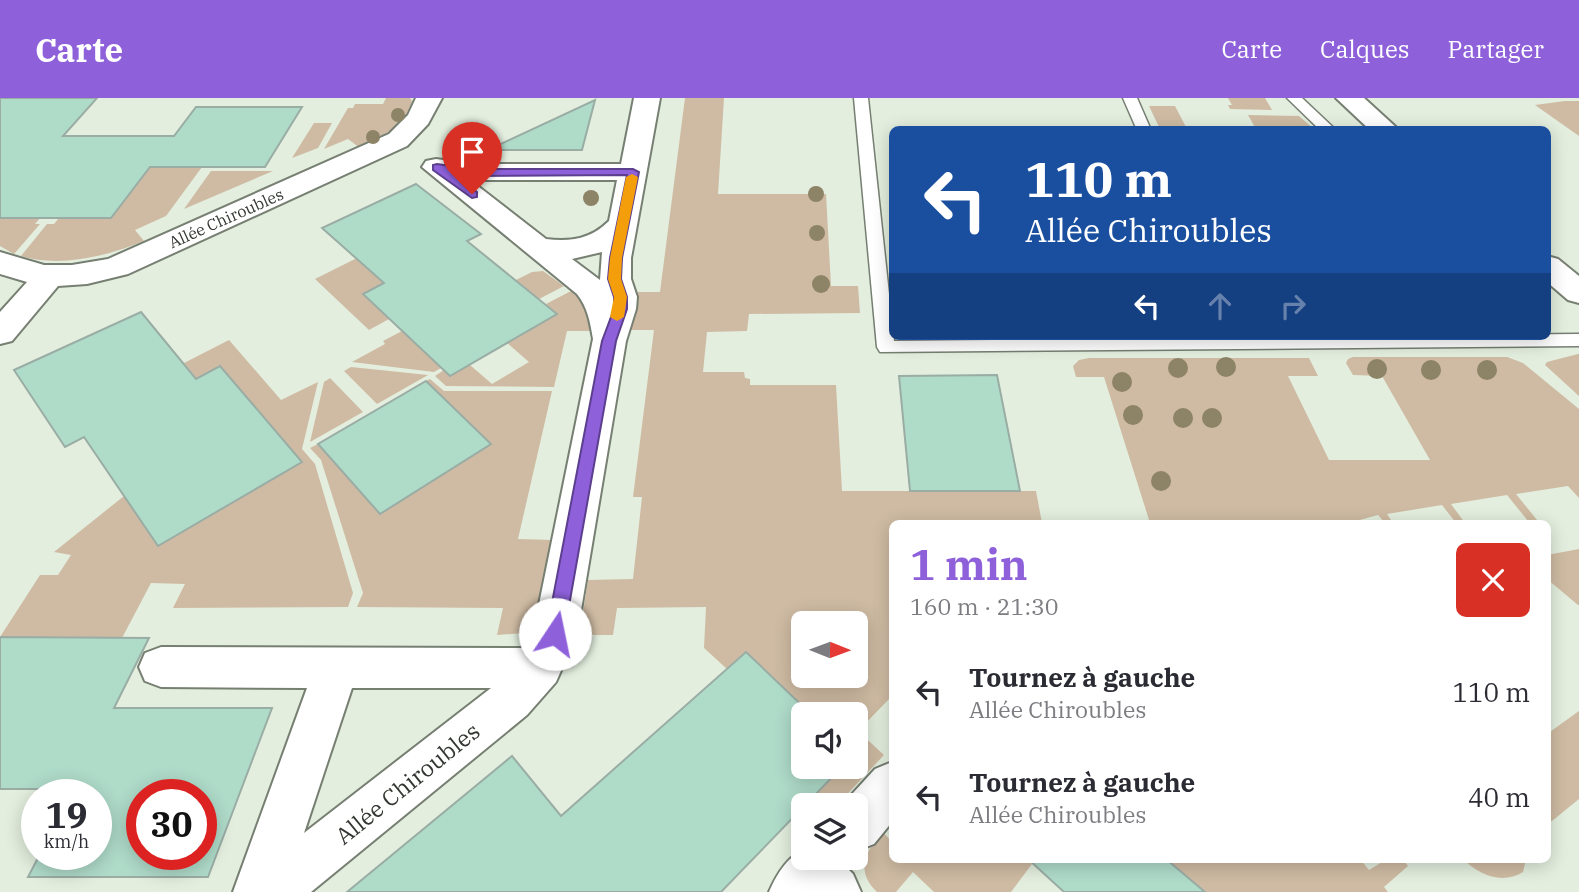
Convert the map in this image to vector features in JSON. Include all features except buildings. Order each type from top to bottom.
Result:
[{"type":"street","name":"Allée Chiroubles","points":[[0,262],[23,273],[48,277],[82,276],[117,267],[398,140],[419,118],[429,98]]},
{"type":"street","name":"Allée Chiroubles","points":[[270,892],[511,700],[540,668],[555,634],[609,341],[620,309],[621,297],[615,279],[622,224],[647,98]]},
{"type":"street","points":[[1349,98],[1381,126]]},
{"type":"street","name":"Allée Chiroubles","points":[[398,140],[588,287],[607,317],[609,341]]},
{"type":"street","name":"Allée Chiroubles","points":[[437,168],[472,172],[633,172]]},
{"type":"street","points":[[538,247],[561,251],[598,244],[613,235],[622,224]]},
{"type":"street","points":[[1551,269],[1579,293]]},
{"type":"street","points":[[0,333],[48,277]]},
{"type":"street","points":[[161,667],[540,668]]},
{"type":"street","points":[[259,892],[336,668]]},
{"type":"street","points":[[868,813],[889,789]]},
{"type":"lane","points":[[861,98],[886,347],[1238,340]]},
{"type":"lane","points":[[1130,98],[1142,126]]},
{"type":"lane","points":[[1294,98],[1325,126]]},
{"type":"lane","points":[[1551,339],[1579,340]]},
{"type":"shaded area","points":[[386,98],[410,98],[412,101],[404,117],[391,130],[360,148],[348,139],[324,149],[348,108],[353,108],[355,104],[383,104]]},
{"type":"shaded area","points":[[685,98],[724,98],[718,194],[826,194],[831,286],[858,286],[860,313],[749,314],[747,331],[707,332],[703,372],[744,372],[745,378],[750,379],[750,385],[836,385],[842,491],[1036,491],[1041,520],[889,520],[889,699],[868,721],[868,702],[798,702],[746,652],[727,669],[704,648],[706,607],[617,608],[613,635],[591,635],[581,626],[588,580],[633,579],[642,497],[633,497],[654,330],[628,330],[634,292],[660,292]]},
{"type":"shaded area","points":[[1228,98],[1265,98],[1272,110],[1230,109],[1228,105],[1232,105]]},
{"type":"shaded area","points":[[1579,101],[1579,136],[1535,105]]},
{"type":"shaded area","points":[[1149,106],[1175,106],[1185,126],[1159,126]]},
{"type":"shaded area","points":[[1248,115],[1299,116],[1311,126],[1254,126]]},
{"type":"shaded area","points":[[314,123],[332,123],[318,148],[292,158]]},
{"type":"shaded area","points":[[150,167],[202,167],[166,216],[135,230],[144,241],[83,259],[51,261],[21,256],[47,224],[54,224],[59,218],[111,218]]},
{"type":"shaded area","points":[[211,171],[273,171],[184,209]]},
{"type":"shaded area","points":[[0,218],[40,218],[35,224],[40,224],[14,254],[0,246]]},
{"type":"shaded area","points":[[357,258],[383,283],[363,294],[389,319],[369,330],[315,279]]},
{"type":"shaded area","points":[[543,271],[564,286],[539,299],[516,280],[532,272]]},
{"type":"shaded area","points":[[571,291],[588,305],[593,331],[567,331],[554,387],[446,386],[435,376],[444,370],[451,376],[470,365],[492,384],[529,362],[507,343],[557,314],[546,304]]},
{"type":"shaded area","points":[[402,331],[441,368],[434,372],[352,362],[385,344],[383,341]]},
{"type":"shaded area","points":[[229,340],[281,400],[318,382],[302,449],[315,464],[353,593],[348,607],[173,608],[185,584],[151,583],[122,638],[0,637],[40,575],[58,575],[71,555],[54,552],[124,496],[158,546],[302,462],[221,367],[196,378],[184,363]]},
{"type":"shaded area","points":[[1579,354],[1579,396],[1545,365],[1547,362]]},
{"type":"shaded area","points":[[1507,357],[1523,363],[1579,409],[1579,498],[1568,486],[1516,494],[1537,520],[1527,520],[1507,495],[1451,504],[1463,520],[1454,520],[1442,505],[1387,514],[1391,520],[1382,520],[1378,515],[1360,520],[1149,520],[1104,377],[1076,377],[1073,366],[1079,360],[1089,358],[1309,358],[1318,376],[1288,376],[1329,460],[1430,460],[1382,376],[1353,375],[1346,363],[1348,359]]},
{"type":"shaded area","points":[[351,367],[428,375],[377,404],[344,371]]},
{"type":"shaded area","points":[[330,378],[363,412],[310,442],[324,382]]},
{"type":"shaded area","points":[[430,379],[444,391],[552,391],[518,539],[553,540],[536,623],[524,633],[497,635],[503,608],[357,607],[363,593],[321,460],[310,448],[318,444],[380,514],[491,444],[426,381]]},
{"type":"shaded area","points":[[1579,549],[1579,605],[1551,582],[1551,554]]},
{"type":"shaded area","points":[[1579,711],[1579,799],[1551,822],[1551,731]]},
{"type":"shaded area","points":[[868,740],[884,755],[868,772]]},
{"type":"shaded area","points":[[831,779],[861,779],[848,793],[818,793]]},
{"type":"shaded area","points":[[883,832],[889,839],[889,863],[1032,864],[1011,892],[934,892],[913,872],[896,892],[877,892],[864,870],[868,870],[868,852]]},
{"type":"shaded area","points":[[1171,863],[1363,863],[1369,870],[1380,863],[1406,863],[1408,866],[1384,887],[1388,892],[1205,892]]},
{"type":"shaded area","points":[[1468,863],[1525,863],[1523,872],[1507,878],[1483,874]]},
{"type":"slow traffic","points":[[617,317],[621,297],[615,279],[616,258],[632,177]]},
{"type":"route","points":[[472,194],[437,168],[472,172],[633,172],[616,258],[615,279],[621,297],[620,309],[609,341],[555,634]]}]
